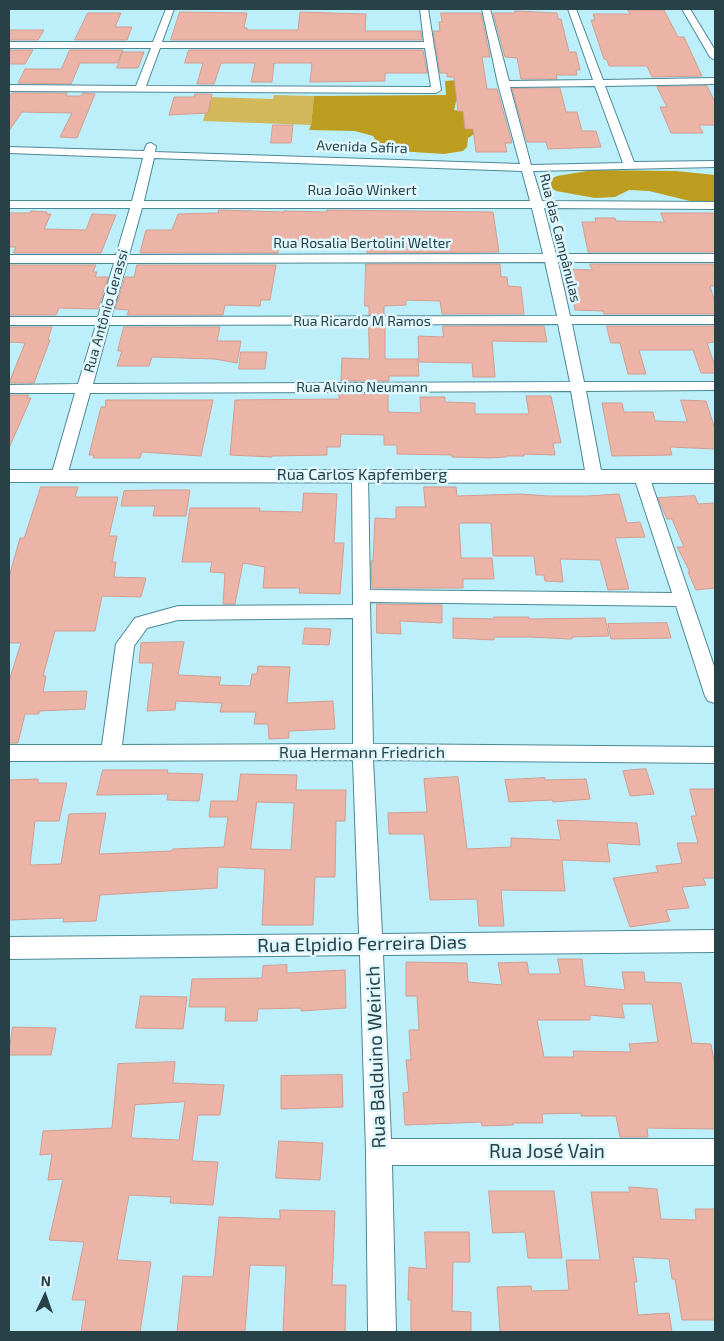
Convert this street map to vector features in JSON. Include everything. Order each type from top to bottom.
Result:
[{"type":"street","points":[[140,88],[170,9]]},
{"type":"street","points":[[9,88],[436,90],[424,9]]},
{"type":"street","name":"Rua das Campânulas","points":[[486,9],[503,84],[537,206],[565,321],[594,476]]},
{"type":"street","points":[[572,9],[628,161]]},
{"type":"street","points":[[686,9],[715,57]]},
{"type":"street","points":[[9,45],[428,44]]},
{"type":"street","points":[[503,84],[715,81]]},
{"type":"street","name":"Avenida Safira","points":[[9,141],[150,151]]},
{"type":"street","name":"Avenida Safira","points":[[9,150],[150,151],[525,163],[628,161],[715,164]]},
{"type":"street","name":"Rua Antônio Gerassi","points":[[59,476],[137,204],[150,151]]},
{"type":"street","name":"Avenida Safira","points":[[628,161],[715,154]]},
{"type":"street","name":"Rua João Winkert","points":[[9,204],[715,205]]},
{"type":"street","name":"Rua Rosalia Bertolini Welter","points":[[9,259],[715,258]]},
{"type":"street","name":"Rua Ricardo M Ramos","points":[[9,321],[715,320]]},
{"type":"street","name":"Rua Alvino Neumann","points":[[9,389],[715,386]]},
{"type":"street","name":"Rua Balduino Weirich","points":[[360,475],[363,752],[379,1152],[382,1332]]},
{"type":"street","name":"Rua Carlos Kapfemberg","points":[[10,480],[59,476],[715,477]]},
{"type":"street","points":[[642,476],[715,696]]},
{"type":"street","points":[[111,754],[125,644],[141,623],[178,613],[362,603],[684,600]]},
{"type":"street","name":"Rua Hermann Friedrich","points":[[9,753],[363,752],[715,755]]},
{"type":"street","name":"Rua Elpidio Ferreira Dias","points":[[9,948],[715,941]]},
{"type":"street","name":"Rua José Vain","points":[[379,1152],[715,1152]]},
{"type":"shaded area","points":[[457,80],[487,89],[492,97],[457,98],[454,110],[463,111],[479,131],[468,138],[467,147],[463,151],[444,154],[382,150],[373,136],[355,131],[309,130],[314,96],[446,95],[445,81]]},
{"type":"shaded area","points":[[274,95],[314,96],[311,125],[203,121],[209,97],[273,99]]},
{"type":"shaded area","points":[[593,170],[676,171],[715,175],[715,201],[690,201],[649,191],[629,190],[615,197],[595,198],[556,191],[543,183],[557,176]]},
{"type":"building","points":[[628,10],[664,10],[678,37],[684,37],[702,76],[652,77],[647,66],[609,66],[607,60],[604,59],[591,20],[595,20],[593,14],[630,14]]},
{"type":"building","points":[[515,11],[557,13],[558,19],[561,19],[569,52],[576,52],[580,70],[576,70],[577,75],[556,75],[557,79],[521,79],[517,58],[505,57],[493,13],[515,13]]},
{"type":"building","points":[[180,12],[247,13],[244,28],[247,28],[247,30],[298,30],[300,12],[366,14],[365,31],[421,31],[422,40],[171,40]]},
{"type":"building","points":[[88,13],[121,13],[115,27],[132,27],[127,40],[75,40]]},
{"type":"building","points":[[441,13],[481,13],[490,57],[482,57],[487,89],[497,89],[512,143],[505,143],[507,152],[476,152],[473,129],[465,129],[463,111],[458,111],[454,77],[447,77],[447,73],[440,73],[433,31],[440,31]]},
{"type":"building","points":[[9,30],[44,30],[38,40],[9,40]]},
{"type":"building","points":[[9,50],[33,50],[25,64],[9,64]]},
{"type":"building","points":[[70,50],[123,50],[117,63],[80,63],[71,84],[18,83],[25,69],[61,69]]},
{"type":"building","points":[[189,50],[423,50],[427,73],[385,73],[385,81],[310,82],[312,63],[274,63],[272,82],[251,82],[255,63],[221,63],[214,84],[197,84],[203,63],[185,63]]},
{"type":"building","points":[[123,52],[144,52],[138,68],[117,68]]},
{"type":"building","points":[[707,86],[715,102],[715,125],[699,125],[703,133],[671,133],[660,107],[667,107],[657,87]]},
{"type":"building","points":[[560,88],[566,112],[577,112],[582,131],[596,131],[601,147],[548,149],[546,142],[527,142],[512,89]]},
{"type":"building","points":[[12,93],[67,93],[66,96],[81,96],[83,93],[95,94],[77,138],[60,137],[72,113],[22,112],[9,131],[9,100]]},
{"type":"building","points":[[195,94],[212,94],[208,113],[169,115],[174,97],[194,97]]},
{"type":"building","points":[[273,125],[293,125],[291,143],[271,143]]},
{"type":"building","points":[[219,210],[284,212],[327,212],[327,210],[493,212],[499,252],[367,253],[367,248],[279,246],[278,253],[140,253],[146,230],[172,230],[178,214],[218,213]]},
{"type":"building","points":[[31,211],[51,214],[44,229],[86,230],[92,214],[116,215],[101,253],[13,253],[16,247],[9,247],[9,213],[30,213]]},
{"type":"building","points":[[661,213],[715,213],[715,252],[588,252],[582,222],[596,222],[595,218],[615,218],[616,221],[664,222]]},
{"type":"building","points":[[366,264],[500,264],[501,277],[507,277],[508,286],[521,287],[524,314],[442,314],[440,301],[406,300],[406,305],[384,306],[384,315],[369,315],[369,306],[365,306]]},
{"type":"building","points":[[590,264],[715,264],[715,286],[710,286],[715,303],[715,314],[604,314],[603,311],[575,310],[572,293],[567,293],[563,276],[566,276],[565,269],[592,270]]},
{"type":"building","points":[[9,265],[96,265],[93,272],[97,272],[95,277],[108,277],[98,309],[59,308],[56,315],[9,315]]},
{"type":"building","points":[[137,265],[276,265],[270,300],[261,300],[260,306],[225,305],[223,315],[127,315],[129,310],[115,309],[125,277],[134,277]]},
{"type":"building","points":[[369,326],[385,326],[385,359],[418,359],[419,376],[389,376],[389,381],[341,381],[342,358],[369,359]]},
{"type":"building","points":[[443,326],[544,326],[547,342],[492,341],[495,377],[473,377],[472,363],[419,362],[418,336],[443,337]]},
{"type":"building","points":[[607,326],[715,326],[715,342],[707,343],[715,366],[715,373],[701,373],[693,350],[639,350],[646,374],[628,374],[620,343],[611,343]]},
{"type":"building","points":[[9,327],[52,327],[48,340],[50,340],[34,383],[9,383],[25,343],[9,342]]},
{"type":"building","points":[[124,327],[220,327],[217,341],[241,341],[237,363],[215,359],[152,357],[149,366],[117,366],[122,351],[118,351]]},
{"type":"building","points":[[241,352],[267,352],[265,369],[239,369]]},
{"type":"building","points":[[339,394],[388,394],[388,412],[421,413],[420,397],[445,397],[445,402],[475,403],[475,414],[529,414],[526,396],[551,396],[561,443],[553,443],[555,455],[524,454],[524,456],[489,458],[452,457],[452,455],[397,454],[397,445],[384,445],[384,435],[341,434],[340,447],[327,447],[327,455],[272,457],[230,455],[235,400],[339,399]]},
{"type":"building","points":[[9,395],[29,395],[27,398],[31,398],[9,448]]},
{"type":"building","points":[[106,400],[213,400],[201,456],[142,452],[140,458],[93,458],[94,455],[89,455],[101,407],[105,407]]},
{"type":"building","points":[[681,400],[706,401],[715,429],[715,449],[670,447],[672,455],[612,456],[602,403],[622,403],[624,412],[653,412],[655,421],[687,422]]},
{"type":"building","points":[[41,487],[78,487],[75,497],[118,497],[109,536],[117,536],[112,562],[116,562],[114,577],[146,578],[141,597],[102,596],[95,631],[55,631],[43,676],[46,676],[43,692],[87,691],[85,709],[39,711],[39,714],[25,714],[18,743],[9,743],[9,681],[21,643],[9,643],[9,577],[20,538],[24,538]]},
{"type":"building","points":[[424,487],[456,487],[457,496],[520,494],[588,496],[619,494],[627,523],[640,522],[645,537],[615,538],[629,589],[608,590],[600,560],[560,559],[563,582],[545,581],[544,575],[536,575],[534,556],[493,556],[491,523],[459,523],[461,558],[492,558],[494,579],[463,579],[463,588],[372,588],[371,561],[373,561],[375,518],[396,519],[396,507],[425,507]]},
{"type":"building","points":[[190,490],[186,516],[153,516],[155,506],[121,506],[124,491]]},
{"type":"building","points":[[304,493],[337,494],[334,543],[344,543],[340,594],[299,593],[300,588],[263,588],[265,567],[243,563],[235,604],[223,604],[225,573],[210,572],[212,562],[182,562],[190,508],[260,508],[259,511],[302,512]]},
{"type":"building","points":[[695,496],[698,504],[715,503],[715,588],[696,590],[688,572],[690,572],[677,547],[684,547],[672,519],[667,519],[658,498]]},
{"type":"building","points":[[377,604],[442,605],[442,623],[400,621],[401,634],[377,633]]},
{"type":"building","points":[[494,617],[529,617],[529,619],[605,618],[609,636],[572,637],[572,639],[494,637],[494,640],[453,638],[453,618],[494,619]]},
{"type":"building","points":[[667,623],[671,638],[611,639],[608,624]]},
{"type":"building","points":[[305,628],[331,629],[329,645],[303,644]]},
{"type":"building","points":[[184,642],[178,675],[221,677],[219,685],[250,686],[252,674],[257,674],[258,666],[290,667],[287,703],[333,701],[335,729],[289,731],[289,738],[269,739],[268,724],[254,724],[256,712],[220,712],[222,703],[176,701],[175,710],[147,711],[153,663],[139,663],[141,643]]},
{"type":"building","points":[[646,769],[654,794],[630,796],[623,771]]},
{"type":"building","points":[[103,770],[168,770],[167,773],[203,774],[199,801],[167,800],[168,794],[97,795]]},
{"type":"building","points":[[241,774],[297,775],[296,790],[346,790],[345,821],[336,821],[335,877],[315,877],[313,925],[262,925],[265,869],[218,867],[217,888],[100,895],[96,921],[63,922],[64,918],[9,920],[9,780],[38,779],[38,783],[67,783],[59,821],[35,821],[30,865],[61,864],[69,814],[106,813],[99,854],[224,847],[228,817],[209,817],[211,801],[237,801]],"holes":[[[257,802],[294,803],[291,850],[251,849]]]},
{"type":"building","points":[[458,777],[467,849],[511,847],[511,838],[561,840],[557,820],[637,823],[640,845],[607,843],[610,862],[562,860],[565,891],[501,890],[504,926],[479,926],[477,899],[430,900],[424,834],[389,834],[388,813],[427,812],[424,779]]},
{"type":"building","points":[[545,778],[545,780],[586,779],[590,799],[553,802],[552,800],[509,802],[505,780]]},
{"type":"building","points":[[690,789],[715,789],[715,878],[703,878],[706,885],[682,887],[689,908],[666,910],[670,921],[630,927],[613,878],[658,872],[656,866],[682,863],[677,843],[698,843],[691,816],[696,816]]},
{"type":"building","points":[[558,959],[582,959],[585,986],[625,990],[622,972],[644,972],[645,982],[681,983],[692,1043],[711,1044],[715,1066],[715,1129],[647,1128],[648,1137],[620,1137],[616,1116],[581,1116],[581,1113],[542,1114],[543,1123],[482,1126],[481,1122],[405,1125],[403,1093],[409,1092],[406,1060],[411,1060],[409,1030],[419,1030],[417,996],[406,996],[406,962],[467,963],[468,982],[502,985],[498,963],[527,962],[529,974],[560,974]],"holes":[[[622,1004],[652,1004],[658,1042],[629,1044],[631,1052],[573,1051],[574,1057],[544,1057],[537,1020],[590,1020],[590,1015],[624,1018]]]},
{"type":"building","points":[[287,965],[287,973],[345,970],[346,1008],[301,1011],[301,1008],[258,1009],[257,1021],[225,1021],[226,1007],[189,1007],[192,979],[262,978],[263,966]]},
{"type":"building","points":[[141,996],[187,997],[183,1029],[136,1028]]},
{"type":"building","points":[[13,1027],[56,1028],[51,1055],[9,1055]]},
{"type":"building","points":[[175,1062],[173,1083],[224,1085],[220,1115],[198,1115],[192,1161],[218,1162],[213,1205],[170,1203],[171,1197],[129,1195],[117,1260],[151,1262],[140,1332],[81,1332],[86,1300],[72,1300],[84,1242],[49,1240],[63,1179],[48,1180],[52,1154],[40,1155],[43,1131],[112,1128],[118,1064]],"holes":[[[185,1102],[179,1140],[131,1138],[135,1105]]]},
{"type":"building","points":[[342,1075],[343,1107],[281,1109],[281,1076]]},
{"type":"building","points":[[279,1141],[323,1143],[320,1180],[276,1178]]},
{"type":"building","points":[[629,1187],[657,1189],[661,1219],[696,1220],[695,1209],[715,1209],[715,1320],[682,1320],[675,1279],[672,1279],[669,1259],[633,1257],[637,1282],[634,1282],[638,1315],[669,1313],[672,1332],[500,1332],[497,1287],[531,1286],[532,1291],[569,1290],[566,1260],[600,1260],[591,1192],[630,1192]]},
{"type":"building","points":[[489,1191],[554,1191],[562,1258],[528,1258],[525,1232],[493,1233]]},
{"type":"building","points":[[280,1210],[335,1211],[332,1285],[346,1285],[345,1332],[283,1332],[286,1266],[250,1265],[245,1332],[177,1332],[183,1276],[213,1277],[219,1217],[280,1219]]},
{"type":"building","points":[[425,1232],[469,1232],[470,1262],[453,1262],[452,1311],[471,1312],[471,1332],[411,1332],[411,1300],[408,1300],[409,1267],[426,1269]]}]
